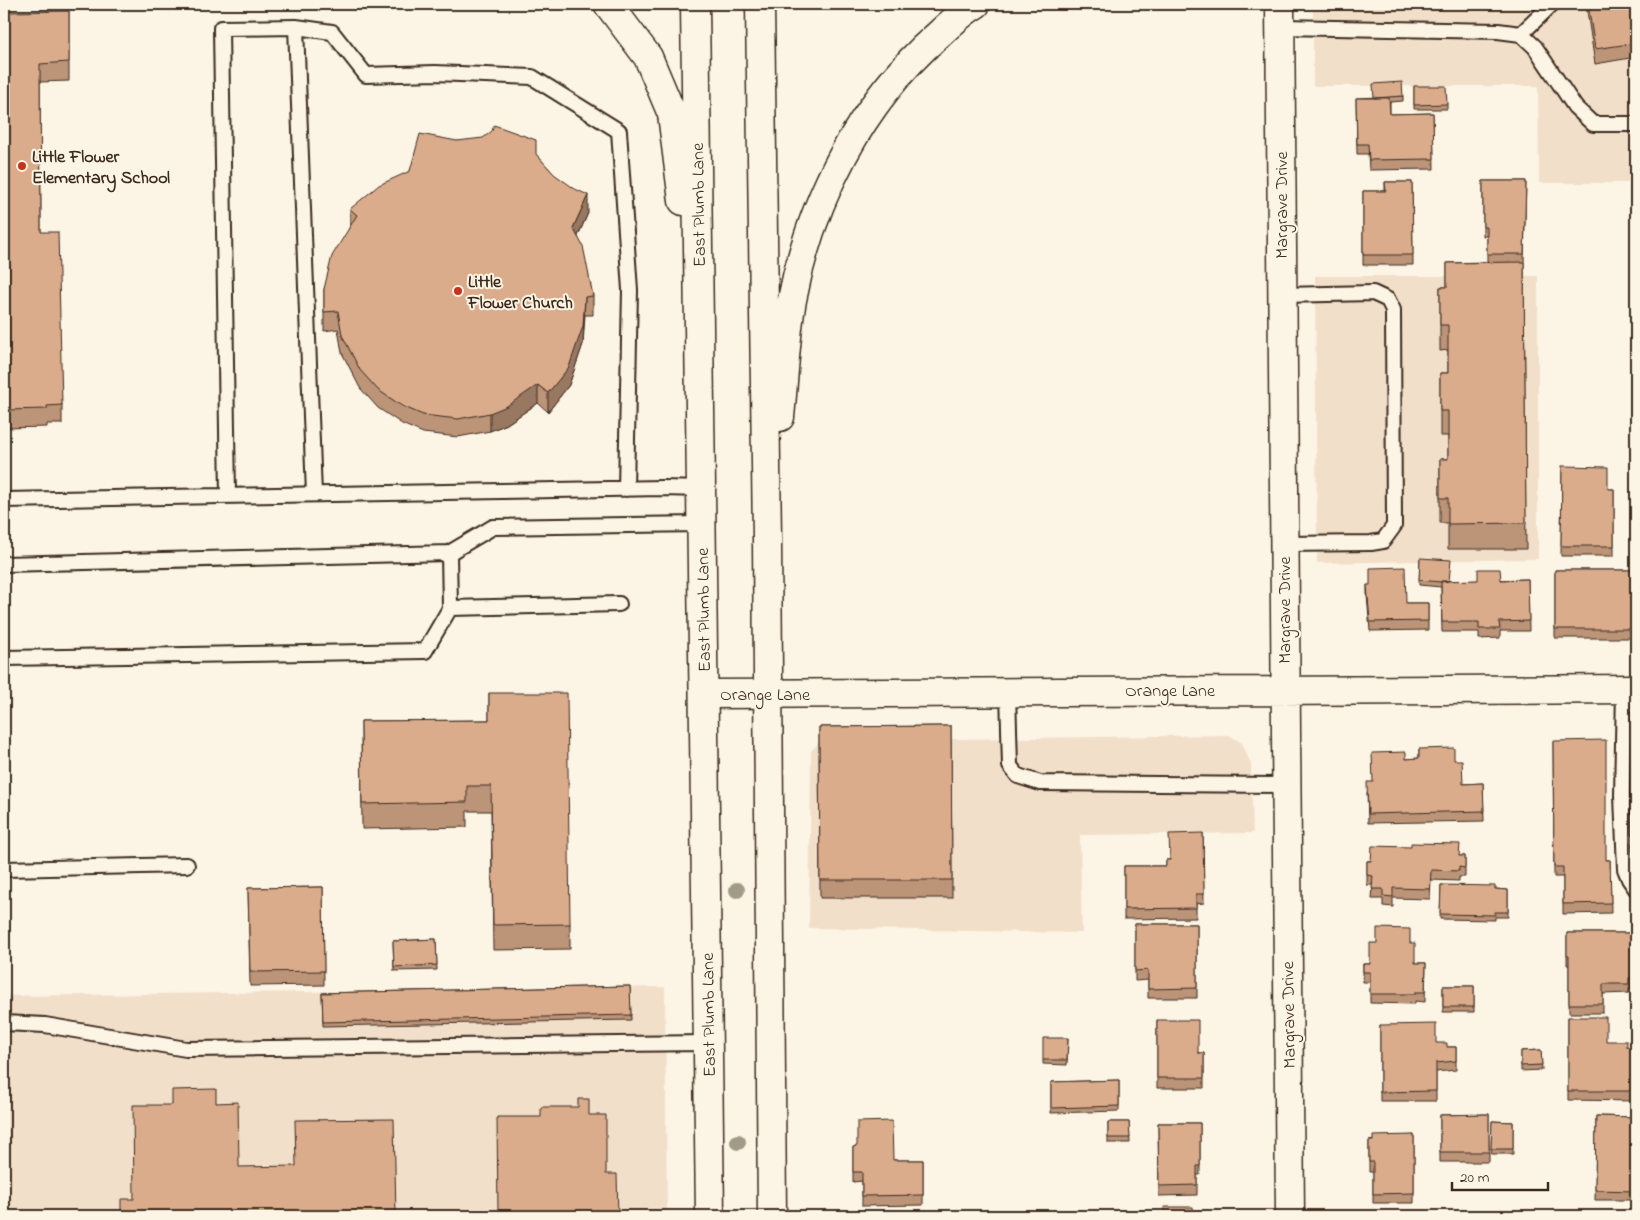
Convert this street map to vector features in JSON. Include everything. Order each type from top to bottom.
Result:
[{"type":"main road","points":[[608,4],[648,57],[672,114],[700,366]]},
{"type":"main road","name":"East Plumb Lane","points":[[695,4],[710,1216]]},
{"type":"main road","points":[[760,4],[767,540],[772,1216]]},
{"type":"main road","points":[[767,540],[792,300],[807,245],[828,187],[857,129],[885,89],[918,52],[976,4]]},
{"type":"main road","name":"Margrave Drive","points":[[1280,15],[1290,1216]]},
{"type":"main road","name":"Orange Lane","points":[[704,694],[1630,689]]},
{"type":"lane","points":[[1521,34],[1552,4]]},
{"type":"lane","points":[[1280,15],[1521,34],[1535,47],[1575,107],[1593,124],[1636,124]]},
{"type":"lane","points":[[228,496],[221,28],[296,27],[332,32],[366,75],[435,73],[532,77],[619,131],[630,290],[626,489]]},
{"type":"lane","points":[[296,27],[314,494]]},
{"type":"lane","points":[[1282,295],[1373,293],[1388,300],[1393,310],[1394,526],[1383,541],[1371,543],[1284,544]]},
{"type":"lane","points":[[4,500],[702,489]]},
{"type":"lane","points":[[4,564],[449,554],[494,528],[702,524]]},
{"type":"lane","points":[[4,658],[425,651],[450,608],[449,554]]},
{"type":"lane","points":[[450,608],[619,604]]},
{"type":"lane","points":[[1630,689],[1622,796],[1625,869],[1636,889]]},
{"type":"lane","points":[[1008,692],[1010,766],[1018,776],[1040,783],[1286,785]]},
{"type":"lane","points":[[4,869],[187,865]]},
{"type":"lane","points":[[4,1023],[45,1025],[186,1049],[708,1043]]},
{"type":"shaded area","points":[[1313,4],[1636,4],[1636,183],[1539,183],[1538,86],[1313,86]]},
{"type":"shaded area","points":[[1315,276],[1538,276],[1538,559],[1317,563]]},
{"type":"shaded area","points":[[1229,735],[1242,743],[1251,764],[1253,833],[1080,835],[1082,933],[809,928],[811,751],[820,741]]},
{"type":"shaded area","points":[[665,987],[667,1216],[4,1216],[4,996]]},
{"type":"building","points":[[1588,4],[1636,4],[1636,43],[1595,49]]},
{"type":"building","name":"Little Flower Elementary School","points":[[69,11],[69,62],[40,64],[41,232],[58,232],[62,405],[47,406],[47,409],[4,410],[4,12]]},
{"type":"building","points":[[1402,82],[1403,96],[1374,98],[1373,84]]},
{"type":"building","points":[[1414,86],[1446,86],[1447,104],[1414,105]]},
{"type":"building","points":[[1356,98],[1389,98],[1390,114],[1433,113],[1434,159],[1369,160],[1368,144],[1357,144]]},
{"type":"building","name":"Little Flower Church","points":[[494,125],[536,140],[536,154],[554,174],[575,189],[588,195],[573,228],[583,246],[593,296],[585,297],[583,326],[569,367],[548,393],[538,385],[507,406],[490,413],[458,419],[423,415],[402,406],[378,390],[360,370],[342,335],[338,311],[324,312],[324,289],[332,256],[357,215],[350,209],[379,185],[410,171],[420,134],[457,141],[483,138],[492,131]]},
{"type":"building","points":[[1483,181],[1526,181],[1524,254],[1487,254],[1487,227],[1483,227]]},
{"type":"building","points":[[1385,182],[1412,182],[1413,255],[1363,255],[1363,191],[1386,191]]},
{"type":"building","points":[[1524,262],[1526,523],[1448,524],[1448,498],[1440,498],[1440,459],[1448,459],[1448,411],[1440,411],[1440,373],[1448,373],[1448,325],[1440,325],[1440,287],[1447,287],[1447,263]]},
{"type":"building","points":[[1562,466],[1608,467],[1608,489],[1614,489],[1614,546],[1561,546]]},
{"type":"building","points":[[1420,558],[1451,560],[1449,581],[1419,580]]},
{"type":"building","points":[[1405,567],[1406,603],[1428,603],[1428,621],[1370,622],[1367,585],[1370,585],[1370,568]]},
{"type":"building","points":[[1478,569],[1500,569],[1501,580],[1528,579],[1529,621],[1499,622],[1500,629],[1479,629],[1479,622],[1442,622],[1441,581],[1478,580]]},
{"type":"building","points":[[1555,570],[1636,570],[1636,629],[1555,629]]},
{"type":"building","points":[[489,693],[567,693],[570,924],[493,925],[491,786],[467,786],[467,802],[362,804],[361,721],[489,720]]},
{"type":"building","points":[[951,726],[952,880],[820,880],[819,727]]},
{"type":"building","points":[[1606,740],[1606,860],[1610,860],[1611,903],[1563,904],[1563,867],[1554,867],[1553,741]]},
{"type":"building","points":[[1454,748],[1454,760],[1462,760],[1463,784],[1483,783],[1484,811],[1368,814],[1367,782],[1373,782],[1372,753],[1406,752],[1406,759],[1419,758],[1419,749]]},
{"type":"building","points":[[1203,833],[1204,894],[1196,894],[1196,908],[1124,909],[1124,866],[1166,866],[1166,860],[1170,860],[1169,834]]},
{"type":"building","points":[[1411,843],[1460,844],[1459,856],[1465,856],[1465,868],[1459,867],[1459,871],[1431,870],[1430,889],[1393,888],[1393,897],[1383,896],[1383,889],[1372,889],[1373,876],[1367,875],[1367,861],[1371,861],[1372,846],[1411,847]]},
{"type":"building","points":[[1441,885],[1495,886],[1495,889],[1508,890],[1508,912],[1495,912],[1495,915],[1440,914]]},
{"type":"building","points":[[323,887],[324,971],[250,972],[248,888]]},
{"type":"building","points":[[1135,924],[1197,924],[1197,988],[1148,989],[1148,970],[1135,971]]},
{"type":"building","points":[[1377,928],[1410,929],[1410,943],[1415,943],[1415,963],[1426,963],[1425,992],[1415,992],[1415,994],[1370,994],[1370,972],[1363,972],[1363,964],[1370,964],[1370,943],[1377,943]]},
{"type":"building","points":[[1567,933],[1636,933],[1636,978],[1629,978],[1629,984],[1603,984],[1603,1004],[1569,1004]]},
{"type":"building","points":[[436,939],[437,965],[394,967],[393,941]]},
{"type":"building","points":[[630,986],[631,1015],[323,1022],[322,993]]},
{"type":"building","points":[[1443,986],[1474,986],[1474,1007],[1443,1007]]},
{"type":"building","points":[[1568,1017],[1606,1017],[1606,1041],[1627,1041],[1627,1047],[1636,1047],[1636,1091],[1568,1091]]},
{"type":"building","points":[[1157,1020],[1198,1020],[1198,1053],[1204,1053],[1204,1078],[1157,1078]]},
{"type":"building","points":[[1436,1024],[1436,1043],[1447,1043],[1447,1047],[1456,1047],[1456,1061],[1436,1063],[1436,1091],[1380,1092],[1380,1025]]},
{"type":"building","points":[[1043,1038],[1068,1038],[1067,1060],[1043,1060]]},
{"type":"building","points":[[1541,1050],[1542,1065],[1521,1066],[1521,1051]]},
{"type":"building","points":[[1119,1080],[1119,1106],[1051,1108],[1051,1082]]},
{"type":"building","points":[[216,1089],[216,1103],[238,1102],[239,1167],[296,1166],[295,1120],[394,1119],[396,1216],[121,1216],[121,1199],[134,1199],[133,1105],[172,1105],[172,1090]]},
{"type":"building","points":[[578,1099],[589,1099],[589,1115],[606,1115],[606,1174],[617,1174],[618,1216],[498,1216],[497,1117],[541,1117],[541,1107],[578,1107]]},
{"type":"building","points":[[1489,1114],[1489,1152],[1440,1152],[1440,1115]]},
{"type":"building","points":[[1596,1116],[1636,1117],[1636,1191],[1595,1190]]},
{"type":"building","points":[[892,1121],[893,1160],[923,1160],[923,1195],[862,1196],[862,1172],[853,1172],[853,1147],[857,1146],[857,1122]]},
{"type":"building","points":[[1492,1121],[1513,1122],[1513,1149],[1491,1149]]},
{"type":"building","points":[[1108,1122],[1129,1122],[1130,1138],[1108,1138]]},
{"type":"building","points":[[1158,1123],[1200,1123],[1200,1166],[1197,1166],[1197,1185],[1159,1186]]},
{"type":"building","points":[[1414,1135],[1414,1193],[1373,1194],[1373,1162],[1369,1162],[1369,1141],[1373,1141],[1373,1136]]},
{"type":"building","points":[[1164,1207],[1193,1207],[1194,1216],[1164,1216]]},
{"type":"building","points":[[1450,1213],[1488,1213],[1488,1216],[1450,1216]]},
{"type":"building","points":[[1414,1215],[1414,1216],[1373,1216]]},
{"type":"place","name":"Little Flower Elementary School","points":[[22,166]]},
{"type":"place","name":"Little Flower Church","points":[[458,291]]}]
